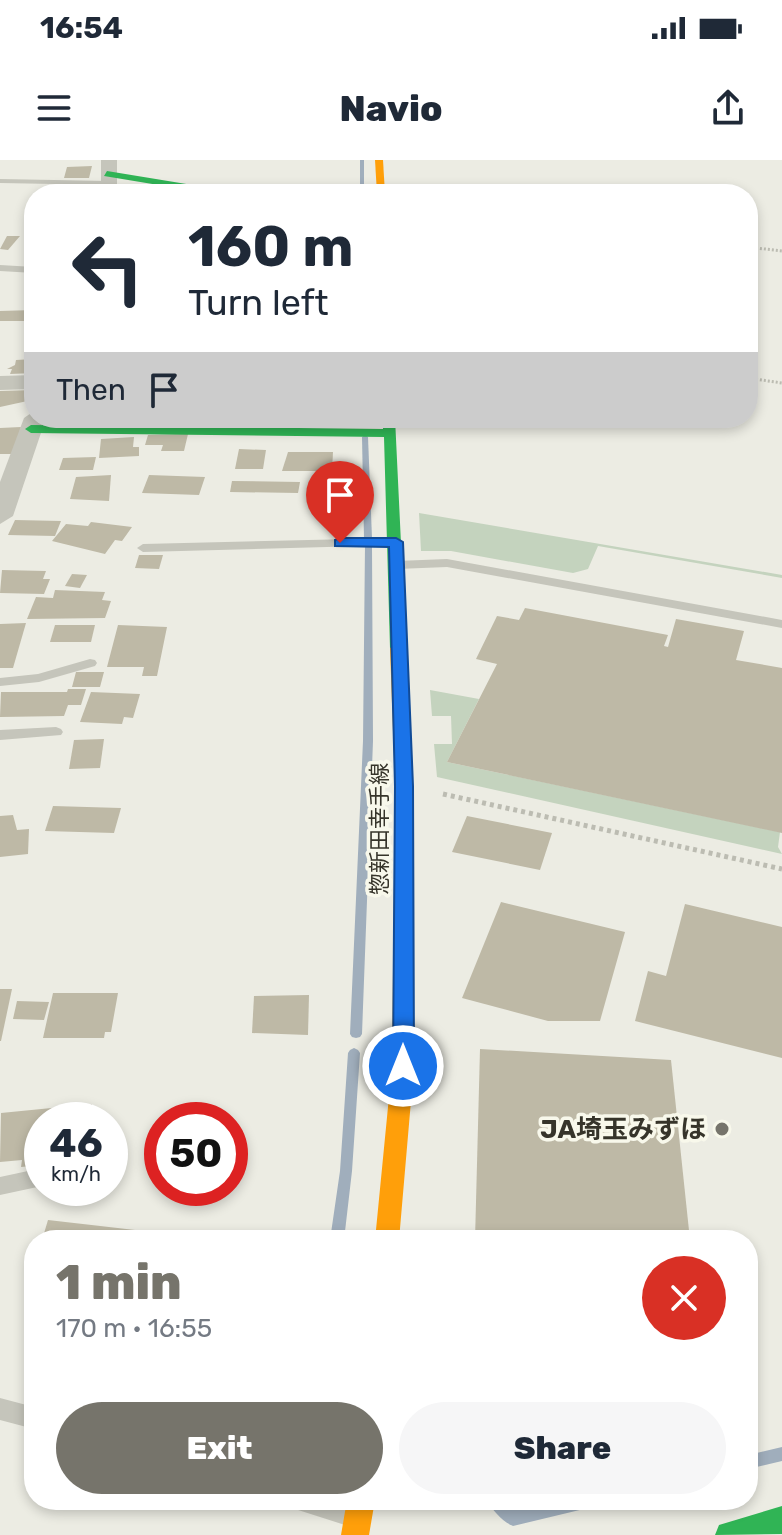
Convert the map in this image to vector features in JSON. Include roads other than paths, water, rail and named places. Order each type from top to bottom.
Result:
[{"type":"main road","points":[[379,160],[380,184]]},
{"type":"main road","points":[[108,178],[153,184]]},
{"type":"main road","name":"惣新田幸手線","points":[[388,1230],[403,1066],[404,786],[389,428]]},
{"type":"main road","points":[[729,1535],[782,1520]]},
{"type":"street","points":[[0,383],[24,382]]},
{"type":"street","points":[[0,516],[32,428]]},
{"type":"lane","points":[[0,181],[108,178]]},
{"type":"lane","points":[[0,268],[24,269]]},
{"type":"lane","points":[[143,548],[396,542]]},
{"type":"lane","points":[[397,565],[447,563],[782,624]]},
{"type":"lane","points":[[0,682],[39,678],[90,663]]},
{"type":"lane","points":[[0,735],[56,732]]},
{"type":"lane","points":[[0,1186],[24,1181]]},
{"type":"lane","points":[[0,1409],[24,1415]]},
{"type":"lane","points":[[336,1510],[358,1517]]},
{"type":"waterway","points":[[362,160],[362,184]]},
{"type":"waterway","points":[[365,437],[368,538]]},
{"type":"waterway","points":[[356,1034],[368,741],[368,547]]},
{"type":"waterway","points":[[338,1230],[346,1171],[354,1053]]},
{"type":"waterway","points":[[758,1460],[782,1454]]},
{"type":"waterway","points":[[505,1510],[513,1518],[546,1510]]},
{"type":"place","name":"JA埼玉みずほ","points":[[722,1129]]}]
